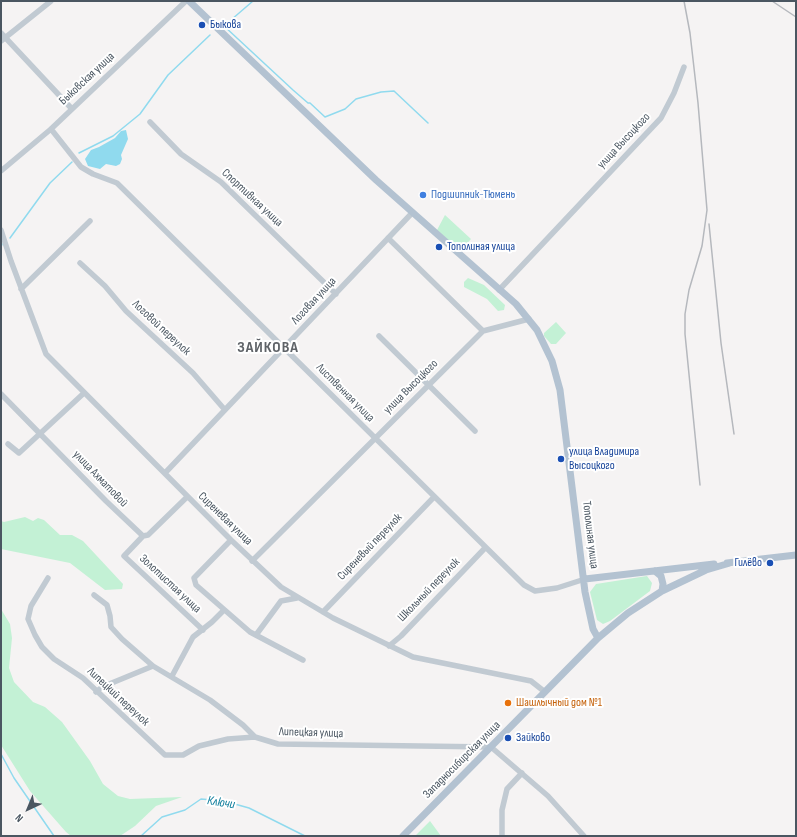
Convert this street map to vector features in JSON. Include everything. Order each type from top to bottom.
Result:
[{"type":"main road","name":"Тополиная улица","points":[[187,1],[412,213],[516,304],[529,318],[537,330],[552,361],[560,390],[585,579],[585,592],[593,629],[598,638]]},
{"type":"main road","points":[[730,563],[796,555]]},
{"type":"main road","name":"Тополиная улица","points":[[585,579],[730,563]]},
{"type":"main road","name":"Западносибирская улица","points":[[403,836],[598,638],[628,613],[662,591],[706,570],[730,563]]},
{"type":"main road","points":[[655,571],[661,576],[663,584],[662,591]]},
{"type":"street","points":[[51,1],[2,37],[72,109]]},
{"type":"street","name":"Быковская улица","points":[[2,169],[51,129],[187,1]]},
{"type":"street","name":"улица Высоцкого","points":[[499,290],[661,118],[674,93],[684,67]]},
{"type":"street","name":"Спортивная улица","points":[[150,122],[181,154],[222,182],[336,294]]},
{"type":"street","name":"Лиственная улица","points":[[51,129],[81,167],[93,174],[117,183],[524,585],[535,591],[557,588],[585,579]]},
{"type":"street","name":"Логовая улица","points":[[165,473],[412,213]]},
{"type":"street","points":[[22,289],[90,220]]},
{"type":"street","name":"Сиреневая улица","points":[[1,230],[46,354],[252,561],[281,587],[323,612],[413,657],[531,681],[545,692]]},
{"type":"street","points":[[388,238],[483,331]]},
{"type":"street","name":"Логовой переулок","points":[[80,263],[105,286],[126,311],[193,372],[225,410]]},
{"type":"street","name":"улица Высоцкого","points":[[252,561],[483,331],[529,318]]},
{"type":"street","points":[[379,336],[475,431]]},
{"type":"street","points":[[8,444],[19,453],[84,393]]},
{"type":"street","name":"улица Ахматовой","points":[[1,394],[41,433],[106,501],[143,536]]},
{"type":"street","points":[[143,536],[148,535],[188,497]]},
{"type":"street","name":"Сиреневый переулок","points":[[323,612],[434,497]]},
{"type":"street","name":"Золотистая улица","points":[[143,536],[124,556],[203,630]]},
{"type":"street","points":[[231,540],[194,578],[196,585],[224,610],[256,635],[303,660]]},
{"type":"street","name":"Школьный переулок","points":[[389,646],[401,636],[485,548]]},
{"type":"street","name":"Липецкий переулок","points":[[48,578],[31,606],[28,619],[35,635],[54,659],[74,671],[164,755],[183,755],[199,746],[228,739],[255,737]]},
{"type":"street","name":"Липецкая улица","points":[[94,595],[107,605],[111,627],[153,666],[210,700],[255,737],[278,744],[491,747]]},
{"type":"street","points":[[256,635],[281,601],[298,598]]},
{"type":"street","points":[[172,676],[193,637],[203,630],[224,610]]},
{"type":"street","points":[[96,692],[102,687],[153,666]]},
{"type":"street","points":[[491,747],[548,796],[584,836]]},
{"type":"street","points":[[502,836],[502,810],[507,789],[522,773]]},
{"type":"green space","points":[[445,215],[471,239],[460,251],[437,230]]},
{"type":"green space","points":[[468,278],[484,285],[505,305],[504,310],[498,311],[487,299],[464,287],[464,282]]},
{"type":"green space","points":[[556,322],[566,333],[556,344],[551,344],[544,336],[544,333]]},
{"type":"green space","points":[[25,517],[33,521],[38,518],[44,520],[60,535],[72,535],[83,541],[123,584],[122,589],[105,590],[70,563],[1,549],[1,521],[4,522]]},
{"type":"green space","points":[[647,576],[652,583],[650,591],[610,621],[603,624],[597,620],[590,592],[596,584]]},
{"type":"green space","points":[[1,609],[10,624],[12,638],[9,668],[14,682],[33,702],[45,707],[62,722],[90,761],[103,784],[118,796],[130,799],[182,797],[156,806],[135,826],[120,836],[71,836],[66,832],[30,791],[1,745]]},
{"type":"green space","points":[[430,821],[441,836],[415,836]]},
{"type":"water","points":[[126,130],[128,139],[121,155],[122,159],[120,164],[116,166],[106,164],[100,169],[88,166],[85,159],[91,150],[115,138],[121,131]]},
{"type":"waterway","points":[[253,1],[224,26],[293,90],[325,117],[345,109],[356,99],[381,92],[394,91],[428,123]]},
{"type":"waterway","points":[[79,153],[113,136],[140,114],[168,75],[210,35]]},
{"type":"waterway","points":[[10,238],[50,183],[72,162]]},
{"type":"waterway","name":"Ключи","points":[[1,754],[14,778],[54,836]]},
{"type":"waterway","name":"Ключи","points":[[141,836],[162,817],[185,810],[201,799],[224,801],[249,808],[305,836]]},
{"type":"railway","points":[[684,1],[690,33],[698,103],[707,210],[702,246],[689,290],[685,314],[685,334],[700,485]]},
{"type":"railway","points":[[772,1],[796,17]]},
{"type":"railway","points":[[709,224],[721,343],[734,434]]},
{"type":"place","name":"Быкова","points":[[202,25]]},
{"type":"place","name":"Подшипник-Тюмень","points":[[423,195]]},
{"type":"place","name":"Тополиная улица","points":[[439,247]]},
{"type":"place","name":"улица Владимира Высоцкого","points":[[561,459]]},
{"type":"place","name":"Гилёво","points":[[770,563]]},
{"type":"place","name":"Шашлычный дом №1","points":[[508,703]]},
{"type":"place","name":"Зайково","points":[[508,738]]},
{"type":"district","name":"ЗАЙКОВА","points":[[268,348]]}]
